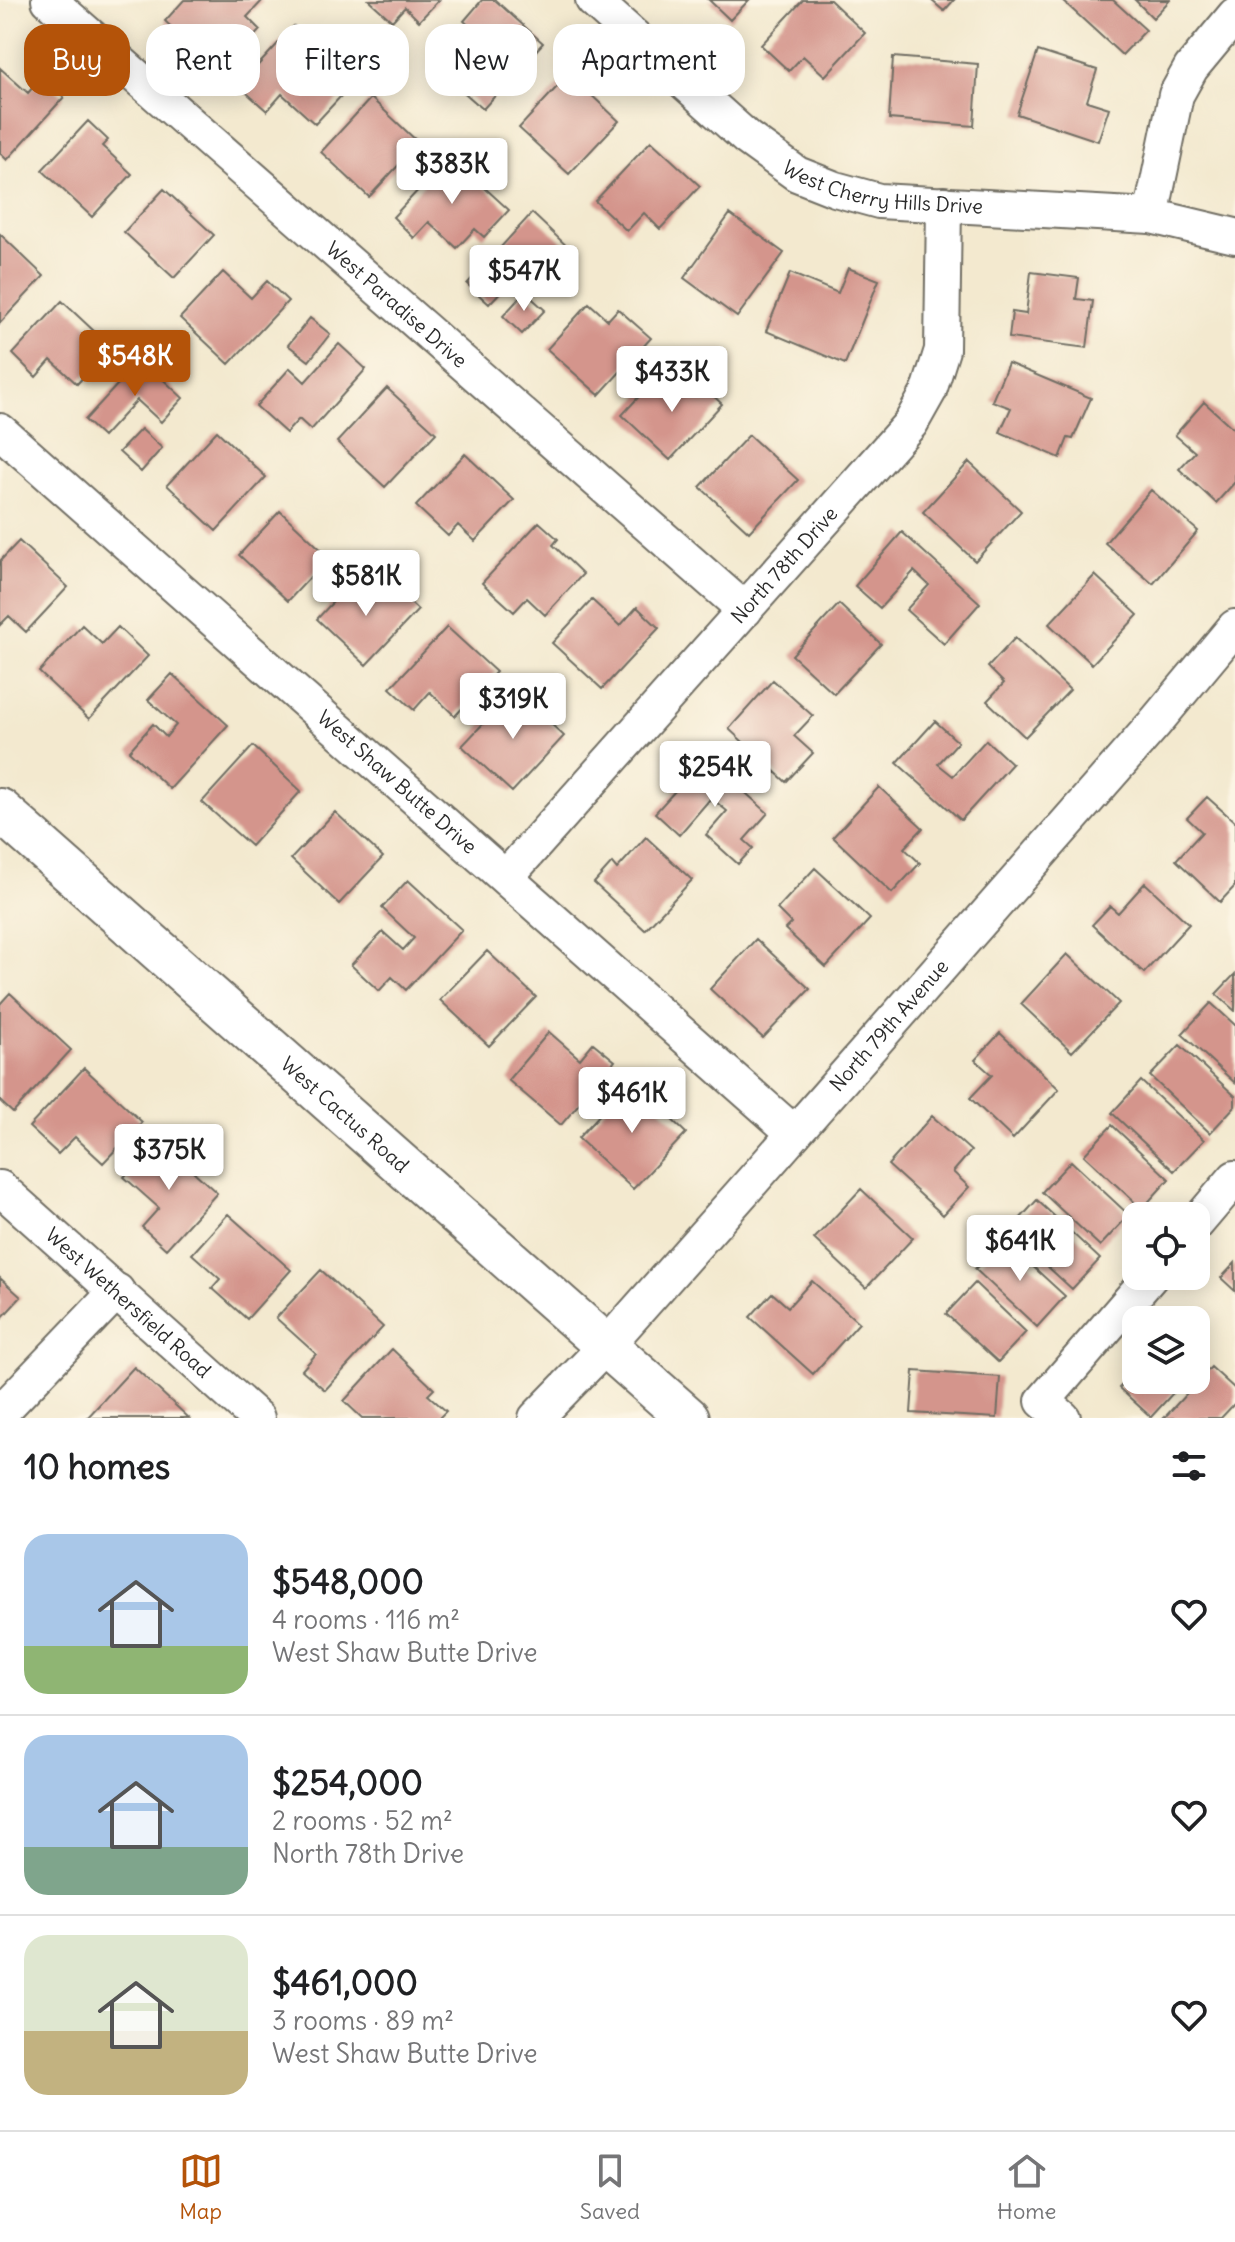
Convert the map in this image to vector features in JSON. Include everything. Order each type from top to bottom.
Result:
[{"type":"main road","name":"West Cactus Road","points":[[0,810],[688,1418]]},
{"type":"street","name":"West Paradise Drive","points":[[49,0],[745,610]]},
{"type":"street","name":"West Cherry Hills Drive","points":[[593,0],[747,138],[797,174],[835,189],[879,201],[1151,216],[1235,236]]},
{"type":"street","points":[[1151,216],[1176,95],[1191,68],[1235,15]]},
{"type":"street","name":"North 78th Drive","points":[[506,877],[911,423],[929,391],[942,350],[944,204]]},
{"type":"street","name":"West Shaw Butte Drive","points":[[0,431],[794,1133]]},
{"type":"street","name":"North 79th Avenue","points":[[536,1418],[606,1346],[1154,724],[1235,627]]},
{"type":"street","points":[[1210,1207],[1235,1178]]},
{"type":"street","name":"West Wethersfield Road","points":[[0,1188],[257,1418]]},
{"type":"street","points":[[1053,1409],[1141,1290]]},
{"type":"street","points":[[0,1413],[117,1291]]},
{"type":"building","points":[[184,0],[263,0],[247,17],[254,24],[168,24],[165,21]]},
{"type":"building","points":[[369,0],[439,0],[419,21],[405,7],[392,21]]},
{"type":"building","points":[[482,0],[495,0],[522,24],[467,24],[464,21]]},
{"type":"building","points":[[709,0],[749,0],[730,20]]},
{"type":"building","points":[[803,0],[830,0],[865,33],[825,76],[803,56],[789,71],[761,45]]},
{"type":"building","points":[[931,0],[954,0],[944,11]]},
{"type":"building","points":[[1062,0],[1113,0],[1146,30],[1122,55]]},
{"type":"building","points":[[1135,0],[1170,0],[1153,18]]},
{"type":"building","points":[[276,46],[276,96],[280,96],[267,111],[250,96],[260,96],[260,63]]},
{"type":"building","points":[[1038,51],[1097,70],[1087,101],[1109,108],[1098,141],[1017,114]]},
{"type":"building","points":[[893,57],[978,64],[974,126],[889,119]]},
{"type":"building","points":[[0,68],[24,89],[24,96],[64,97],[7,160],[0,153]]},
{"type":"building","points":[[553,91],[553,96],[592,96],[619,121],[569,174],[519,128]]},
{"type":"building","points":[[284,96],[341,96],[315,124]]},
{"type":"building","points":[[468,96],[495,96],[483,109]]},
{"type":"building","points":[[371,98],[419,143],[369,197],[321,152]]},
{"type":"building","points":[[88,121],[108,140],[102,146],[132,174],[92,217],[42,170]]},
{"type":"building","points":[[651,141],[700,186],[660,229],[644,213],[627,231],[595,201]]},
{"type":"building","points":[[450,156],[509,210],[484,237],[475,229],[457,248],[429,222],[414,238],[393,217]]},
{"type":"building","points":[[164,189],[214,235],[174,278],[124,232]]},
{"type":"building","points":[[532,213],[572,251],[542,284],[524,267],[489,304],[467,284]]},
{"type":"building","points":[[730,214],[784,253],[737,317],[684,278]]},
{"type":"building","points":[[0,234],[44,276],[0,323]]},
{"type":"building","points":[[848,268],[879,280],[845,364],[766,331],[790,273],[838,293]]},
{"type":"building","points":[[223,272],[251,298],[267,281],[288,301],[229,364],[180,318]]},
{"type":"building","points":[[1031,272],[1079,278],[1076,299],[1093,301],[1087,348],[1009,338],[1012,312],[1026,314]]},
{"type":"building","points":[[525,292],[545,310],[522,334],[503,316]]},
{"type":"building","points":[[62,301],[111,347],[77,384],[51,360],[36,377],[13,354]]},
{"type":"building","points":[[589,303],[608,320],[618,309],[651,338],[599,395],[547,349]]},
{"type":"building","points":[[310,318],[330,334],[309,361],[288,345]]},
{"type":"building","points":[[339,344],[366,369],[311,430],[299,419],[286,433],[256,406],[290,368],[305,382]]},
{"type":"building","points":[[141,359],[183,398],[161,422],[137,400],[103,437],[85,420]]},
{"type":"building","points":[[1008,363],[1091,398],[1073,439],[1068,438],[1060,458],[1000,432],[1011,408],[992,401]]},
{"type":"building","points":[[691,375],[722,404],[670,460],[622,415],[657,377],[674,393]]},
{"type":"building","points":[[387,388],[436,433],[385,487],[337,442]]},
{"type":"building","points":[[1204,402],[1235,430],[1235,482],[1216,503],[1179,469],[1195,452],[1175,435]]},
{"type":"building","points":[[141,429],[162,448],[141,472],[119,452]]},
{"type":"building","points":[[217,431],[266,477],[216,531],[167,485]]},
{"type":"building","points":[[749,435],[798,480],[749,532],[700,487]]},
{"type":"building","points":[[465,454],[514,500],[475,541],[458,525],[448,536],[416,506]]},
{"type":"building","points":[[969,462],[1021,511],[975,561],[923,512]]},
{"type":"building","points":[[1151,490],[1198,531],[1153,584],[1105,543]]},
{"type":"building","points":[[280,511],[329,557],[288,601],[239,555]]},
{"type":"building","points":[[539,522],[558,539],[553,545],[583,574],[545,615],[527,598],[514,612],[482,583]]},
{"type":"building","points":[[902,532],[980,603],[944,644],[906,610],[929,585],[914,571],[880,608],[855,586]]},
{"type":"building","points":[[19,541],[68,587],[26,632],[9,616],[0,625],[0,561]]},
{"type":"building","points":[[360,573],[385,597],[394,588],[418,610],[366,665],[317,619]]},
{"type":"building","points":[[1095,575],[1138,615],[1092,664],[1049,624]]},
{"type":"building","points":[[592,600],[620,626],[637,607],[659,628],[602,689],[552,643]]},
{"type":"building","points":[[839,604],[881,644],[834,694],[792,655]]},
{"type":"building","points":[[82,625],[102,644],[118,627],[148,656],[89,719],[39,672]]},
{"type":"building","points":[[447,627],[496,672],[455,716],[430,692],[414,710],[390,688]]},
{"type":"building","points":[[1015,638],[1070,690],[1025,737],[987,701],[1004,683],[988,667]]},
{"type":"building","points":[[172,674],[228,725],[170,789],[129,751],[153,724],[166,737],[176,725],[148,700]]},
{"type":"building","points":[[773,680],[813,716],[794,736],[813,753],[786,782],[729,729]]},
{"type":"building","points":[[515,690],[564,736],[512,792],[462,746]]},
{"type":"building","points":[[935,721],[958,742],[938,764],[953,776],[986,740],[1012,764],[961,820],[897,763]]},
{"type":"building","points":[[253,746],[301,791],[251,846],[202,802]]},
{"type":"building","points":[[706,757],[768,813],[744,840],[753,848],[738,864],[706,835],[727,811],[711,798],[679,835],[655,813]]},
{"type":"building","points":[[879,787],[923,828],[904,848],[920,863],[892,893],[833,837]]},
{"type":"building","points":[[1207,797],[1235,822],[1235,886],[1220,902],[1176,860],[1202,832],[1187,818]]},
{"type":"building","points":[[335,812],[383,857],[339,904],[291,859]]},
{"type":"building","points":[[646,837],[692,880],[645,930],[594,883],[612,863],[617,869]]},
{"type":"building","points":[[815,868],[870,919],[826,967],[785,929],[791,923],[777,909]]},
{"type":"building","points":[[408,880],[462,930],[406,990],[392,977],[379,991],[351,965],[383,932],[403,950],[414,938],[382,908]]},
{"type":"building","points":[[1145,883],[1189,924],[1144,973],[1092,925],[1110,906],[1118,913]]},
{"type":"building","points":[[756,939],[810,989],[763,1038],[710,989]]},
{"type":"building","points":[[487,951],[536,997],[489,1046],[440,1000]]},
{"type":"building","points":[[1067,954],[1119,1003],[1072,1052],[1021,1004]]},
{"type":"building","points":[[1235,974],[1235,1011],[1216,994]]},
{"type":"building","points":[[10,993],[71,1050],[13,1113],[0,1101],[0,1004]]},
{"type":"building","points":[[1211,1003],[1235,1025],[1235,1083],[1182,1034]]},
{"type":"building","points":[[549,1032],[580,1059],[593,1043],[615,1061],[561,1125],[508,1080]]},
{"type":"building","points":[[1000,1033],[1059,1089],[1013,1139],[970,1098],[992,1075],[975,1060]]},
{"type":"building","points":[[1180,1045],[1235,1096],[1235,1106],[1210,1133],[1150,1076]]},
{"type":"building","points":[[84,1068],[142,1122],[103,1163],[75,1137],[58,1154],[29,1127]]},
{"type":"building","points":[[631,1081],[686,1133],[633,1189],[578,1138]]},
{"type":"building","points":[[1141,1081],[1204,1140],[1174,1171],[1112,1113]]},
{"type":"building","points":[[932,1116],[971,1151],[953,1172],[969,1187],[943,1215],[888,1165]]},
{"type":"building","points":[[1112,1125],[1169,1179],[1148,1202],[1134,1202],[1084,1155]]},
{"type":"building","points":[[159,1140],[217,1193],[166,1249],[142,1227],[159,1208],[124,1177]]},
{"type":"building","points":[[1071,1161],[1122,1208],[1122,1222],[1100,1246],[1042,1192]]},
{"type":"building","points":[[861,1189],[913,1238],[866,1288],[814,1239]]},
{"type":"building","points":[[1037,1200],[1100,1259],[1072,1289],[1009,1231]]},
{"type":"building","points":[[228,1214],[291,1270],[247,1319],[212,1288],[220,1279],[192,1254]]},
{"type":"building","points":[[1003,1239],[1065,1296],[1037,1327],[975,1269]]},
{"type":"building","points":[[1235,1263],[1235,1291],[1221,1278]]},
{"type":"building","points":[[321,1270],[383,1327],[325,1390],[302,1370],[316,1354],[276,1318]]},
{"type":"building","points":[[0,1278],[21,1297],[0,1320]]},
{"type":"building","points":[[812,1281],[859,1323],[813,1374],[750,1317],[772,1293],[788,1307]]},
{"type":"building","points":[[975,1283],[1026,1332],[998,1362],[946,1314]]},
{"type":"building","points":[[392,1349],[434,1389],[428,1395],[446,1411],[439,1418],[362,1418],[344,1401]]},
{"type":"building","points":[[134,1367],[189,1418],[87,1418]]},
{"type":"building","points":[[1210,1368],[1235,1389],[1235,1403],[1221,1418],[1164,1418],[1186,1394],[1210,1394]]},
{"type":"building","points":[[914,1371],[1000,1377],[997,1418],[911,1413]]},
{"type":"building","points":[[1126,1394],[1172,1394],[1151,1417]]}]
